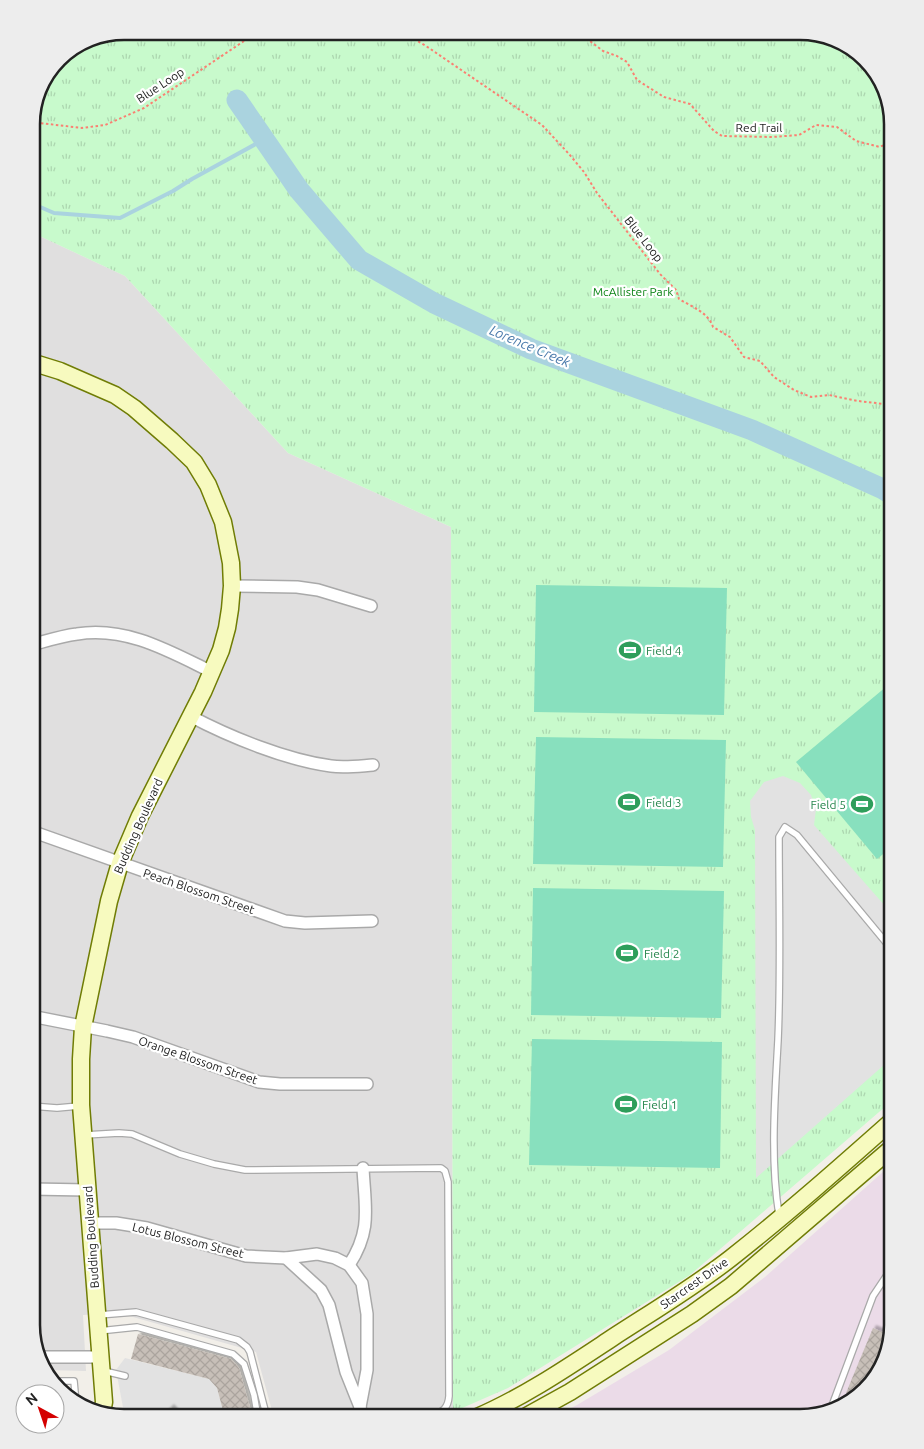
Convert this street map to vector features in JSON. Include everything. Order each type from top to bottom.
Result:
[{"type":"street","name":"Budding Boulevard","points":[[40,365],[88,382],[115,395],[155,424],[194,462],[208,485],[223,522],[232,586],[227,628],[212,672],[140,816],[120,863],[109,901],[83,1027],[81,1105],[105,1406]]},
{"type":"street","points":[[232,586],[297,587],[318,590],[371,606]]},
{"type":"street","points":[[40,643],[78,634],[111,633],[157,645],[212,672]]},
{"type":"street","points":[[190,716],[230,735],[300,760],[332,766],[373,765]]},
{"type":"street","name":"Peach Blossom Street","points":[[40,834],[285,921],[305,923],[372,921]]},
{"type":"street","name":"Orange Blossom Street","points":[[40,1018],[133,1038],[259,1082],[280,1084],[367,1084]]},
{"type":"street","name":"Starcrest Drive","points":[[492,1409],[525,1393],[574,1364],[731,1258],[837,1170],[884,1128]]},
{"type":"street","name":"Starcrest Drive","points":[[539,1409],[570,1392],[692,1314],[731,1286],[884,1155]]},
{"type":"street","points":[[361,1409],[367,1370],[367,1314],[362,1283],[349,1265],[361,1245],[365,1230],[363,1168]]},
{"type":"street","points":[[40,1189],[87,1190]]},
{"type":"street","name":"Lotus Blossom Street","points":[[90,1223],[116,1223],[147,1228],[246,1256],[286,1258],[317,1254],[335,1258],[349,1265]]},
{"type":"street","points":[[286,1258],[321,1290],[329,1305],[346,1372],[360,1409]]},
{"type":"street","points":[[47,1358],[101,1364]]},
{"type":"street","points":[[524,1409],[528,1404],[561,1384],[574,1364]]},
{"type":"lane","points":[[780,1217],[776,1196],[774,1106],[778,1039],[779,838],[785,827],[797,835],[884,940]]},
{"type":"lane","points":[[40,1107],[57,1108],[81,1105]]},
{"type":"lane","points":[[83,1135],[132,1134],[180,1154],[214,1164],[245,1170],[441,1168],[445,1171],[448,1182],[449,1396],[448,1405],[445,1409]]},
{"type":"lane","points":[[833,1402],[873,1296],[884,1280]]},
{"type":"lane","points":[[98,1323],[136,1312],[238,1340],[248,1347],[250,1352],[265,1409]]},
{"type":"lane","points":[[98,1323],[137,1328],[233,1354],[244,1364],[256,1409]]},
{"type":"lane","points":[[101,1364],[125,1376]]},
{"type":"lane","points":[[62,1381],[74,1381],[75,1393]]},
{"type":"path","name":"Blue Loop","points":[[40,123],[82,128],[105,124],[144,108],[246,40]]},
{"type":"path","name":"Blue Loop","points":[[416,40],[542,125],[579,166],[597,193],[660,274],[676,290],[679,299],[705,314],[711,320],[713,327],[730,337],[744,357],[760,361],[774,377],[794,390],[811,397],[829,395],[858,402],[884,404]]},
{"type":"path","name":"Red Trail","points":[[587,40],[603,52],[628,62],[637,80],[664,97],[690,104],[714,131],[722,136],[772,138],[799,134],[816,125],[837,127],[856,141],[880,147],[884,145]]},
{"type":"shaded area","points":[[40,236],[125,276],[288,453],[451,527],[453,1409],[272,1409],[256,1352],[119,1313],[83,1315],[86,1371],[54,1370],[44,1352],[40,1325]]},
{"type":"shaded area","points":[[783,776],[800,783],[811,795],[816,809],[814,825],[884,905],[884,1065],[756,1178],[755,830],[751,817],[750,801],[764,782]]},
{"type":"shaded area","points":[[884,1171],[884,1325],[882,1341],[880,1352],[870,1371],[846,1395],[827,1405],[800,1409],[569,1409],[669,1350],[765,1277]]},
{"type":"shaded area","points":[[125,1358],[209,1379],[217,1388],[223,1409],[123,1409],[116,1370]]},
{"type":"green space","name":"McAllister Park","points":[[124,40],[805,40],[827,44],[846,54],[863,69],[880,97],[884,124],[884,1108],[690,1275],[508,1388],[460,1409],[453,1409],[451,527],[288,453],[125,276],[40,236],[40,119],[46,92],[54,78],[78,54],[92,46],[108,42]]},
{"type":"green space","name":"Field 4","points":[[536,585],[727,588],[724,715],[534,712]]},
{"type":"green space","name":"Field 5","points":[[884,689],[884,853],[877,859],[796,762]]},
{"type":"green space","name":"Field 3","points":[[536,737],[726,740],[723,867],[533,864]]},
{"type":"green space","name":"Field 2","points":[[533,888],[724,891],[721,1018],[531,1015]]},
{"type":"green space","name":"Field 1","points":[[532,1039],[722,1042],[720,1168],[529,1165]]},
{"type":"building","points":[[873,1328],[883,1332],[880,1352],[870,1371],[855,1388],[846,1393]]},
{"type":"building","points":[[138,1334],[231,1359],[239,1368],[250,1409],[223,1409],[217,1388],[209,1379],[131,1359]]},
{"type":"waterway","name":"Lorence Creek","points":[[237,100],[299,190],[359,260],[434,303],[531,349],[752,430],[884,490]]},
{"type":"waterway","points":[[40,207],[54,213],[120,218],[173,191],[263,140]]},
{"type":"place","name":"Field 4","points":[[630,650]]},
{"type":"place","name":"Field 3","points":[[629,802]]},
{"type":"place","name":"Field 5","points":[[862,804]]},
{"type":"place","name":"Field 2","points":[[627,953]]},
{"type":"place","name":"Field 1","points":[[626,1104]]}]
